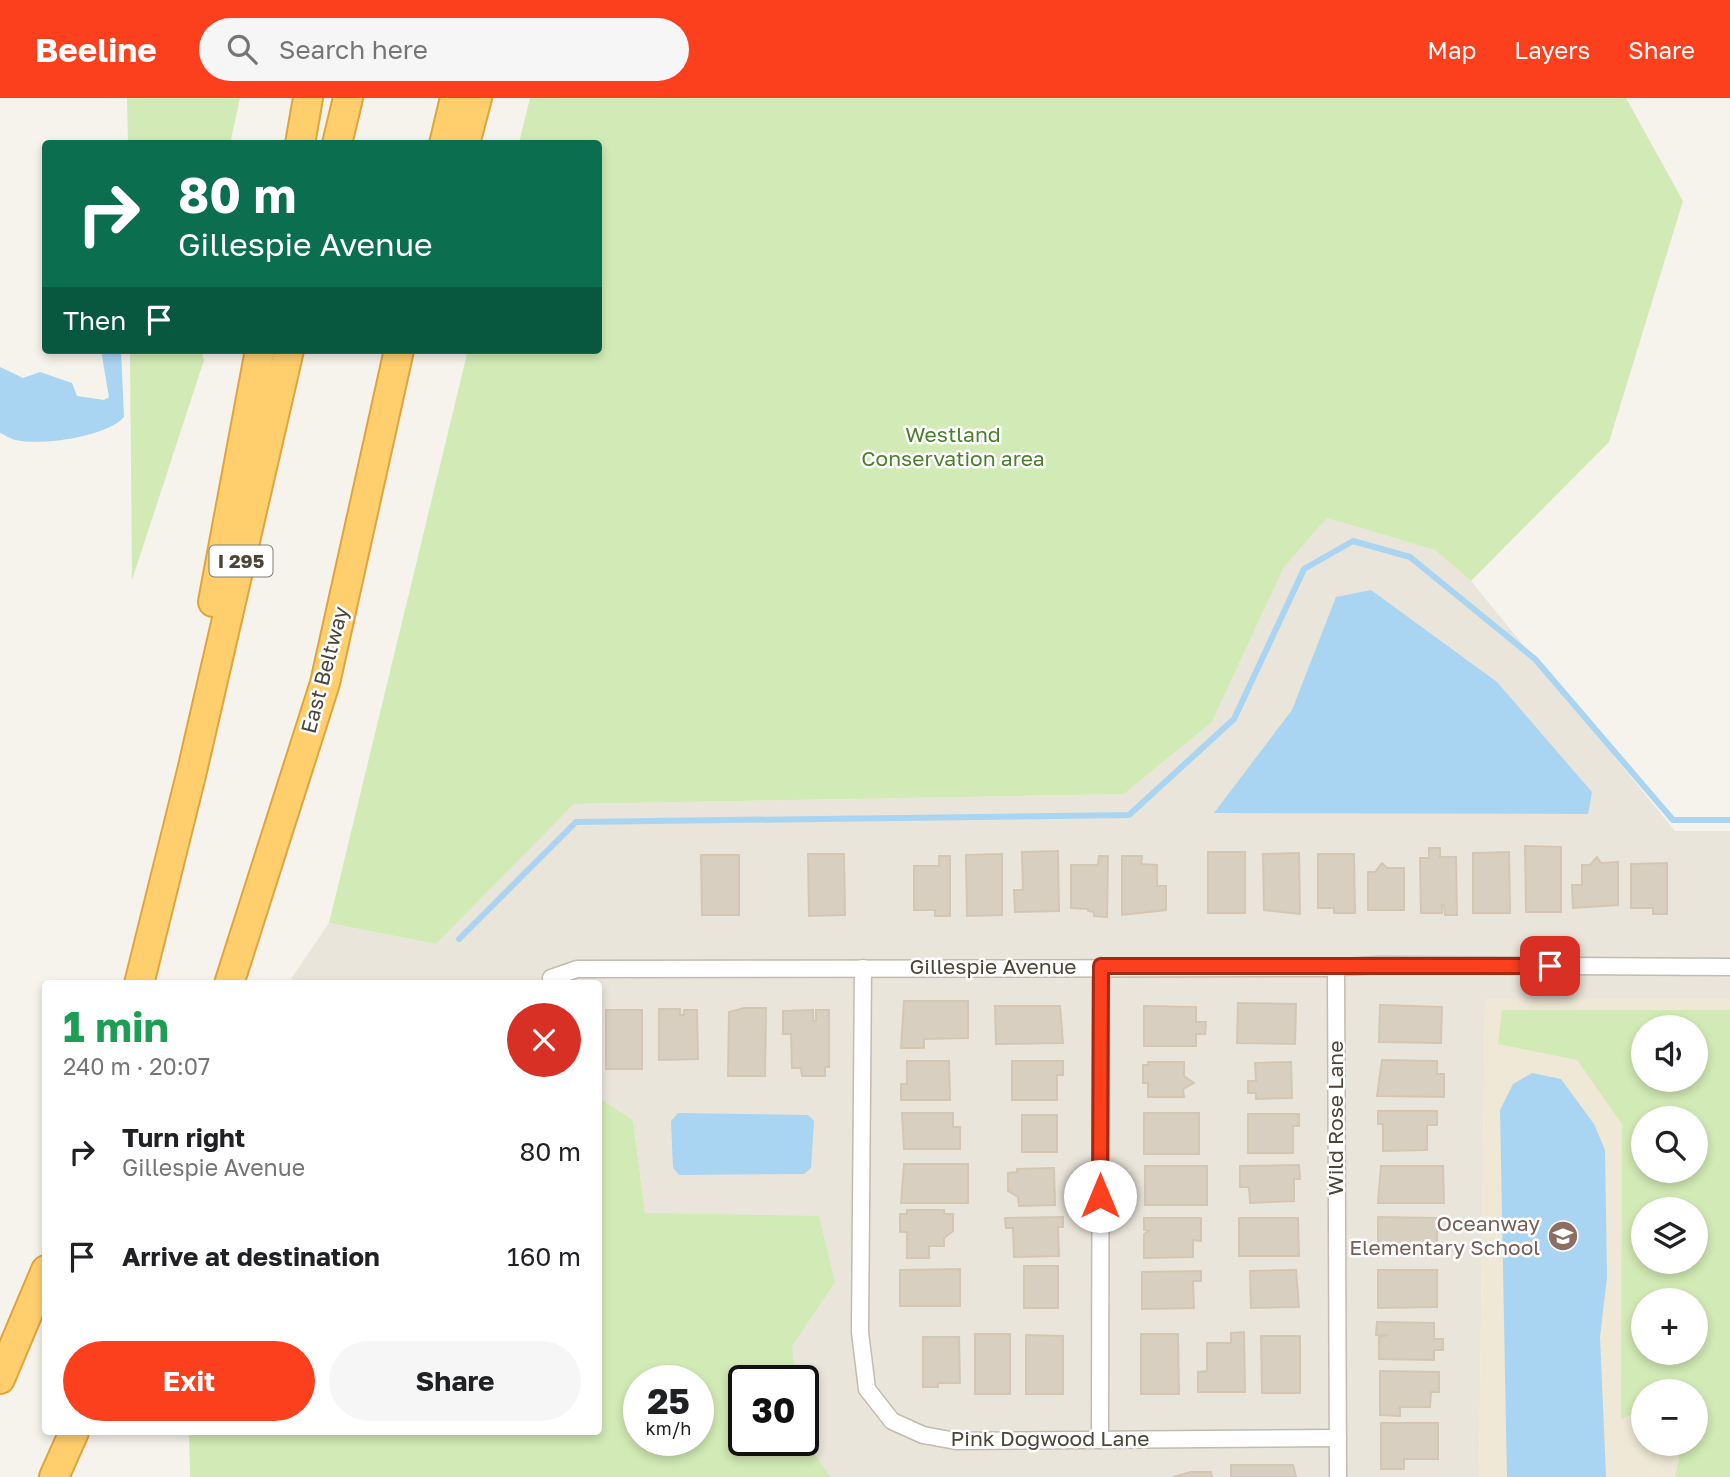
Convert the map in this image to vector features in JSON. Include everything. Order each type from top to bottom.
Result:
[{"type":"highway","points":[[301,140],[309,98]]},
{"type":"highway","points":[[338,140],[348,98]]},
{"type":"highway","points":[[445,140],[455,98]]},
{"type":"highway","points":[[466,140],[477,98]]},
{"type":"highway","points":[[192,771],[201,673],[259,354]]},
{"type":"highway","name":"I 295","points":[[140,980],[192,771],[288,354]]},
{"type":"highway","name":"East Beltway","points":[[230,980],[326,683],[398,354]]},
{"type":"highway","points":[[326,683],[411,354]]},
{"type":"highway","points":[[0,1379],[42,1279]]},
{"type":"highway","points":[[54,1477],[73,1435]]},
{"type":"street","name":"Gillespie Avenue","points":[[551,978],[577,969],[1101,966],[1336,968],[1378,965],[1730,967]]},
{"type":"street","points":[[1100,1440],[1101,966]]},
{"type":"street","name":"Pink Dogwood Lane","points":[[863,968],[860,1332],[867,1389],[892,1421],[923,1435],[956,1441],[1338,1438]]},
{"type":"street","name":"Wild Rose Lane","points":[[1336,968],[1338,1477]]},
{"type":"shaded area","points":[[1327,518],[1435,550],[1471,581],[1675,831],[1730,831],[1730,999],[1485,1000],[1479,1477],[831,1477],[816,1456],[819,1456],[819,1365],[794,1365],[791,1347],[835,1283],[645,1213],[633,1120],[602,1100],[602,980],[291,979],[329,923],[436,944],[574,804],[1124,794],[1212,722],[1284,567]]},
{"type":"shaded area","name":"Oceanway Elementary School","points":[[1485,999],[1730,999],[1730,1477],[1479,1477]]},
{"type":"green space","points":[[127,98],[240,98],[231,140],[128,140]]},
{"type":"green space","name":"Westland Conservation area","points":[[530,98],[1626,98],[1683,201],[1609,442],[1471,581],[1435,550],[1327,518],[1284,567],[1212,722],[1124,794],[574,804],[436,944],[329,923],[467,354],[602,354],[602,140],[520,140]]},
{"type":"green space","points":[[130,354],[202,354],[204,360],[132,580]]},
{"type":"green space","points":[[1502,1010],[1730,1010],[1730,1477],[1675,1477],[1678,1456],[1708,1456],[1708,1379],[1631,1379],[1631,1415],[1621,1419],[1622,1124],[1577,1060],[1498,1044]]},
{"type":"green space","points":[[602,1100],[633,1120],[645,1213],[819,1216],[835,1283],[792,1346],[794,1365],[728,1365],[728,1456],[816,1456],[831,1477],[190,1477],[189,1435],[602,1435]]},
{"type":"water","points":[[102,354],[121,354],[124,417],[115,424],[89,435],[56,441],[27,442],[0,433],[0,367],[23,378],[40,372],[72,383],[77,396],[104,400],[109,397]]},
{"type":"water","points":[[1371,590],[1497,682],[1592,792],[1588,814],[1214,813],[1292,710],[1336,597]]},
{"type":"water","points":[[1532,1073],[1561,1079],[1594,1124],[1605,1150],[1607,1277],[1600,1337],[1606,1477],[1507,1477],[1500,1110],[1513,1084]]},
{"type":"water","points":[[678,1113],[808,1115],[814,1121],[811,1168],[804,1174],[679,1175],[673,1168],[671,1121]]},
{"type":"building","points":[[1525,846],[1561,847],[1561,912],[1526,912]]},
{"type":"building","points":[[1429,848],[1440,848],[1440,857],[1456,857],[1457,915],[1445,915],[1444,905],[1442,913],[1421,913],[1420,858],[1429,858]]},
{"type":"building","points":[[1058,851],[1059,911],[1015,912],[1014,890],[1023,890],[1022,852]]},
{"type":"building","points":[[1208,852],[1245,852],[1245,913],[1208,913]]},
{"type":"building","points":[[1509,852],[1510,913],[1473,913],[1473,853]]},
{"type":"building","points":[[1299,853],[1300,914],[1264,910],[1263,854]]},
{"type":"building","points":[[808,854],[844,854],[845,915],[809,916]]},
{"type":"building","points":[[1002,854],[1002,915],[967,916],[966,855]]},
{"type":"building","points":[[1318,854],[1354,854],[1355,913],[1334,913],[1334,908],[1318,908]]},
{"type":"building","points":[[701,855],[739,855],[739,915],[702,915]]},
{"type":"building","points":[[939,856],[950,856],[950,916],[935,916],[935,910],[914,910],[914,866],[939,866]]},
{"type":"building","points":[[1099,856],[1108,856],[1107,917],[1094,916],[1094,912],[1088,909],[1071,908],[1071,865],[1098,865]]},
{"type":"building","points":[[1122,856],[1142,856],[1141,864],[1157,865],[1157,886],[1166,886],[1166,910],[1122,915]]},
{"type":"building","points":[[1597,857],[1601,863],[1618,862],[1618,905],[1573,908],[1572,885],[1582,885],[1582,865],[1590,865]]},
{"type":"building","points":[[1382,863],[1387,868],[1404,868],[1404,910],[1368,910],[1368,872],[1375,872]]},
{"type":"building","points":[[1667,863],[1667,914],[1653,914],[1653,908],[1631,908],[1631,864]]},
{"type":"building","points":[[904,1001],[968,1001],[968,1038],[924,1039],[924,1048],[901,1048]]},
{"type":"building","points":[[1238,1003],[1296,1004],[1295,1044],[1237,1043]]},
{"type":"building","points":[[1380,1005],[1442,1007],[1441,1043],[1379,1042]]},
{"type":"building","points":[[995,1006],[1060,1006],[1063,1043],[996,1044]]},
{"type":"building","points":[[1144,1006],[1196,1007],[1196,1022],[1206,1022],[1205,1034],[1196,1034],[1196,1046],[1144,1046]]},
{"type":"building","points":[[744,1008],[766,1008],[765,1076],[728,1076],[729,1012]]},
{"type":"building","points":[[659,1009],[680,1009],[680,1015],[684,1015],[684,1010],[697,1010],[698,1059],[659,1060]]},
{"type":"building","points":[[606,1010],[642,1010],[642,1069],[606,1069]]},
{"type":"building","points":[[813,1010],[813,1021],[816,1021],[816,1010],[829,1010],[829,1067],[825,1067],[825,1076],[802,1076],[801,1068],[792,1068],[791,1034],[783,1034],[783,1011]]},
{"type":"building","points":[[1382,1060],[1437,1061],[1437,1074],[1444,1074],[1444,1097],[1377,1096]]},
{"type":"building","points":[[907,1061],[949,1061],[950,1100],[901,1100],[901,1084],[907,1084]]},
{"type":"building","points":[[1012,1061],[1063,1061],[1063,1075],[1057,1075],[1057,1100],[1012,1100]]},
{"type":"building","points":[[1148,1062],[1184,1062],[1184,1076],[1194,1083],[1183,1089],[1184,1097],[1148,1097],[1148,1083],[1143,1083],[1143,1065],[1148,1065]]},
{"type":"building","points":[[1291,1062],[1292,1098],[1256,1099],[1256,1093],[1248,1093],[1248,1081],[1256,1081],[1255,1063]]},
{"type":"building","points":[[1378,1111],[1437,1111],[1437,1125],[1427,1125],[1427,1150],[1383,1151],[1383,1124],[1378,1124]]},
{"type":"building","points":[[902,1113],[953,1113],[953,1127],[960,1127],[960,1149],[904,1149]]},
{"type":"building","points":[[1144,1113],[1199,1113],[1199,1154],[1144,1154]]},
{"type":"building","points":[[1248,1114],[1299,1114],[1299,1126],[1293,1126],[1293,1153],[1248,1153]]},
{"type":"building","points":[[1022,1115],[1057,1115],[1057,1152],[1022,1152]]},
{"type":"building","points":[[904,1164],[968,1164],[968,1203],[901,1203]]},
{"type":"building","points":[[1299,1165],[1300,1179],[1294,1179],[1294,1201],[1250,1203],[1249,1187],[1240,1187],[1240,1166]]},
{"type":"building","points":[[1145,1166],[1207,1166],[1207,1205],[1145,1205]]},
{"type":"building","points":[[1381,1166],[1443,1166],[1444,1203],[1378,1203]]},
{"type":"building","points":[[1054,1168],[1055,1205],[1019,1206],[1018,1197],[1008,1191],[1008,1173],[1017,1172],[1017,1169]]},
{"type":"building","points":[[907,1210],[944,1210],[944,1214],[953,1214],[953,1231],[944,1238],[944,1246],[929,1246],[929,1258],[907,1258],[907,1232],[900,1232],[900,1214],[907,1214]]},
{"type":"building","points":[[1063,1217],[1063,1227],[1058,1227],[1059,1256],[1014,1257],[1013,1228],[1006,1228],[1005,1218]]},
{"type":"building","points":[[1378,1217],[1437,1218],[1437,1255],[1378,1255]]},
{"type":"building","points":[[1144,1218],[1201,1218],[1201,1241],[1193,1240],[1193,1257],[1144,1258],[1144,1234],[1149,1231],[1144,1230]]},
{"type":"building","points":[[1239,1218],[1298,1218],[1299,1256],[1239,1256]]},
{"type":"building","points":[[1024,1266],[1058,1266],[1058,1308],[1024,1308]]},
{"type":"building","points":[[960,1269],[960,1306],[900,1306],[900,1270]]},
{"type":"building","points":[[1296,1270],[1299,1307],[1251,1308],[1250,1271]]},
{"type":"building","points":[[1378,1270],[1437,1270],[1437,1307],[1378,1308]]},
{"type":"building","points":[[1201,1271],[1201,1281],[1193,1281],[1194,1308],[1142,1309],[1142,1272]]},
{"type":"building","points":[[1377,1322],[1434,1323],[1434,1339],[1443,1339],[1443,1350],[1434,1350],[1434,1360],[1379,1359],[1379,1337],[1388,1335],[1376,1335]]},
{"type":"building","points":[[1244,1332],[1245,1392],[1198,1392],[1198,1372],[1207,1371],[1207,1343],[1231,1343],[1231,1333]]},
{"type":"building","points":[[975,1334],[1010,1334],[1010,1394],[975,1394]]},
{"type":"building","points":[[1141,1334],[1178,1334],[1179,1394],[1141,1394]]},
{"type":"building","points":[[1026,1335],[1063,1336],[1063,1394],[1026,1394]]},
{"type":"building","points":[[1261,1336],[1300,1336],[1300,1393],[1262,1393]]},
{"type":"building","points":[[923,1337],[959,1337],[960,1383],[938,1383],[938,1387],[923,1387]]},
{"type":"building","points":[[1380,1371],[1439,1372],[1439,1392],[1431,1392],[1430,1407],[1400,1407],[1400,1416],[1380,1415]]},
{"type":"building","points":[[1381,1423],[1438,1423],[1438,1459],[1404,1459],[1404,1469],[1381,1469]]},
{"type":"building","points":[[1231,1465],[1293,1465],[1296,1477],[1231,1477]]},
{"type":"building","points":[[1191,1472],[1211,1472],[1212,1477],[1173,1477]]},
{"type":"waterway","points":[[459,939],[576,822],[1129,815],[1234,719],[1304,569],[1353,541],[1410,557],[1535,659],[1673,820],[1730,820]]},
{"type":"place","name":"Oceanway Elementary School","points":[[1563,1236]]},
{"type":"route","points":[[1100,1196],[1101,966],[1550,966]]}]
